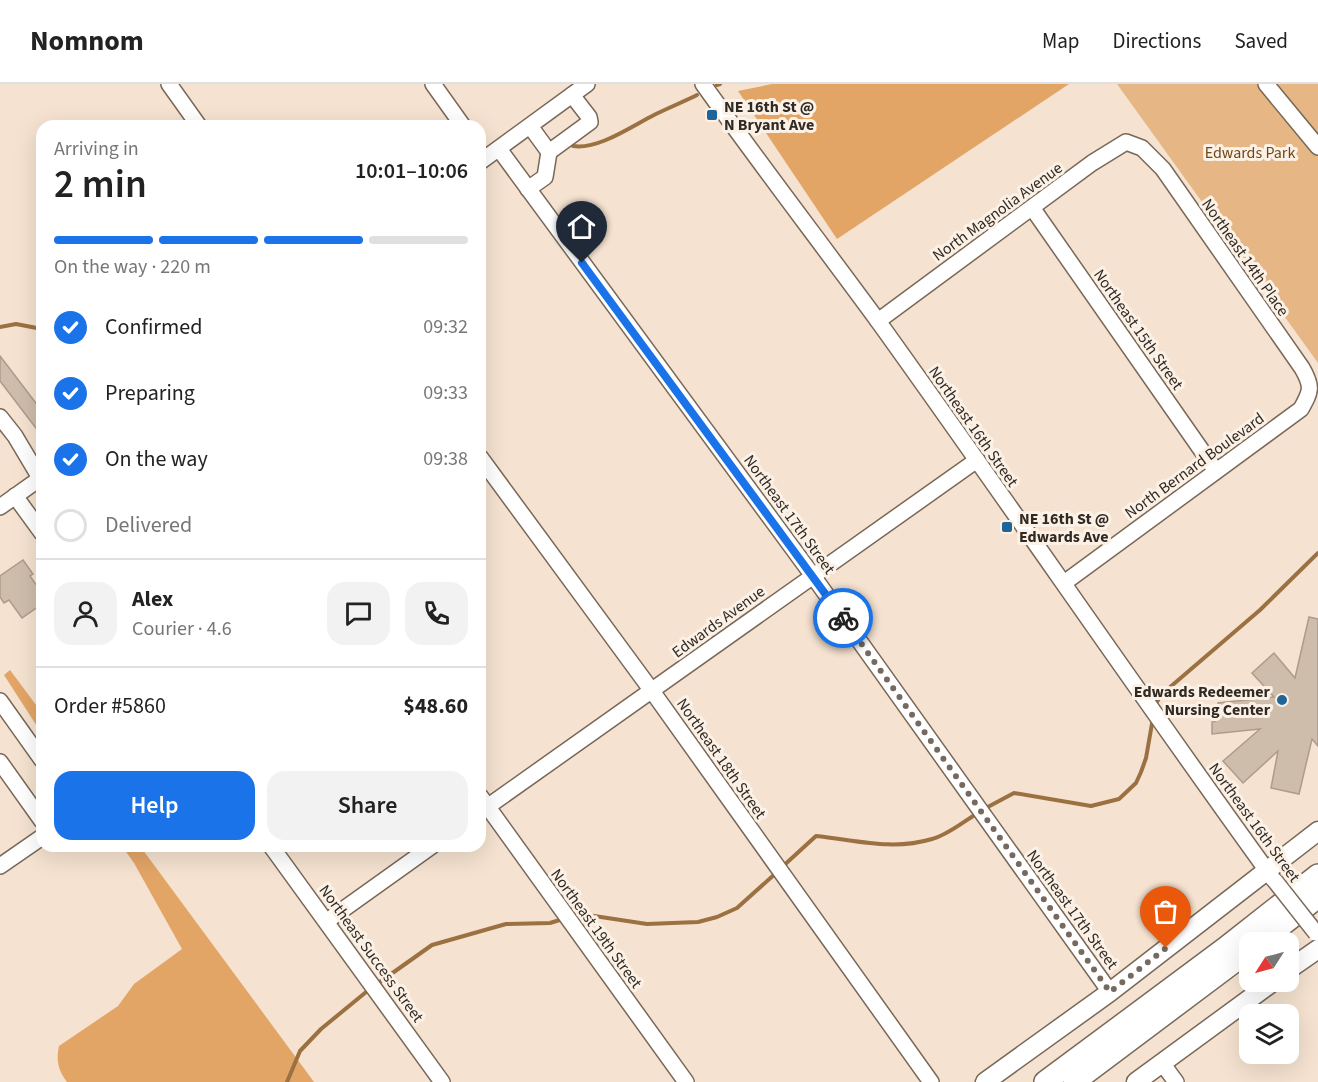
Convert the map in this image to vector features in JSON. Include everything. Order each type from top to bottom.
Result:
[{"type":"highway","points":[[1045,1082],[1214,957],[1318,875]]},
{"type":"highway","points":[[1273,932],[1318,897]]},
{"type":"highway","points":[[1074,1082],[1239,958]]},
{"type":"main road","points":[[985,1082],[1271,876],[1318,831]]},
{"type":"main road","points":[[1299,958],[1317,939]]},
{"type":"main road","points":[[1136,1082],[1259,992]]},
{"type":"street","points":[[169,84],[196,120]]},
{"type":"street","points":[[433,84],[459,120]]},
{"type":"street","points":[[486,155],[587,84]]},
{"type":"street","name":"Northeast 16th Street","points":[[703,84],[878,321],[1140,694],[1317,939]]},
{"type":"street","points":[[1266,84],[1318,147]]},
{"type":"street","points":[[528,189],[545,177],[549,152],[590,122],[589,117],[572,96]]},
{"type":"street","points":[[530,126],[549,152]]},
{"type":"street","name":"North Magnolia Avenue","points":[[878,321],[1092,163],[1126,142],[1142,148]]},
{"type":"street","name":"Northeast 14th Place","points":[[1142,148],[1163,169],[1302,368],[1309,381],[1310,393]]},
{"type":"street","name":"Northeast 17th Street","points":[[486,155],[528,189],[813,576],[1110,992]]},
{"type":"street","name":"Northeast 15th Street","points":[[1033,208],[1216,471]]},
{"type":"street","name":"North Bernard Boulevard","points":[[1064,583],[1301,409],[1310,393]]},
{"type":"street","points":[[0,417],[36,469]]},
{"type":"street","name":"Edwards Avenue","points":[[486,802],[652,691],[977,460]]},
{"type":"street","name":"Northeast 18th Street","points":[[486,464],[652,691],[931,1082]]},
{"type":"street","points":[[0,507],[36,481]]},
{"type":"street","points":[[15,496],[36,525]]},
{"type":"street","points":[[0,701],[36,752]]},
{"type":"street","points":[[0,762],[36,813]]},
{"type":"street","name":"Northeast 19th Street","points":[[486,810],[686,1082]]},
{"type":"street","points":[[0,866],[36,841]]},
{"type":"street","name":"Northeast Success Street","points":[[275,852],[442,1082]]},
{"type":"street","points":[[327,921],[424,852]]},
{"type":"street","points":[[1162,1063],[1176,1082]]},
{"type":"green space","name":"Edwards Park","points":[[1117,84],[1318,84],[1318,363]]},
{"type":"shaded area","points":[[772,84],[1069,84],[837,239],[738,91]]},
{"type":"shaded area","points":[[10,670],[36,705],[36,725],[4,675]]},
{"type":"shaded area","points":[[126,852],[144,852],[314,1082],[67,1082],[58,1065],[59,1046],[118,1006],[134,984],[182,949]]},
{"type":"building","points":[[0,356],[36,403],[36,428],[0,381]]},
{"type":"building","points":[[23,560],[33,574],[30,576],[36,584],[36,608],[22,618],[9,600],[4,603],[0,597],[0,576]]},
{"type":"building","name":"Edwards Redeemer Nursing Center","points":[[1309,617],[1318,619],[1318,746],[1312,739],[1299,794],[1271,788],[1278,751],[1243,783],[1223,761],[1260,729],[1212,734],[1212,722],[1216,721],[1215,716],[1220,715],[1218,703],[1274,697],[1252,673],[1274,653],[1295,678]]},
{"type":"waterway","points":[[573,146],[604,141],[697,95]]},
{"type":"waterway","points":[[0,327],[16,324],[36,328]]},
{"type":"waterway","points":[[1155,705],[1162,694],[1260,610],[1318,553]]},
{"type":"waterway","points":[[984,809],[1014,793],[1091,806],[1119,799],[1136,783],[1141,772],[1146,758],[1153,718]]},
{"type":"waterway","points":[[781,868],[816,836],[874,844],[903,844],[932,839],[978,813]]},
{"type":"waterway","points":[[573,918],[581,914],[647,924],[698,922],[737,908],[776,873]]},
{"type":"waterway","points":[[377,984],[432,945],[506,924],[550,923],[563,919]]},
{"type":"waterway","points":[[287,1082],[300,1051],[321,1029],[371,988]]},
{"type":"way so far","points":[[843,618],[1110,992],[1166,948]]},
{"type":"place","name":"NE 16th St @ N Bryant Ave","points":[[712,115]]},
{"type":"place","name":"NE 16th St @ Edwards Ave","points":[[1007,527]]},
{"type":"place","name":"Edwards Redeemer Nursing Center","points":[[1282,700]]},
{"type":"route","points":[[582,263],[843,618]]}]
